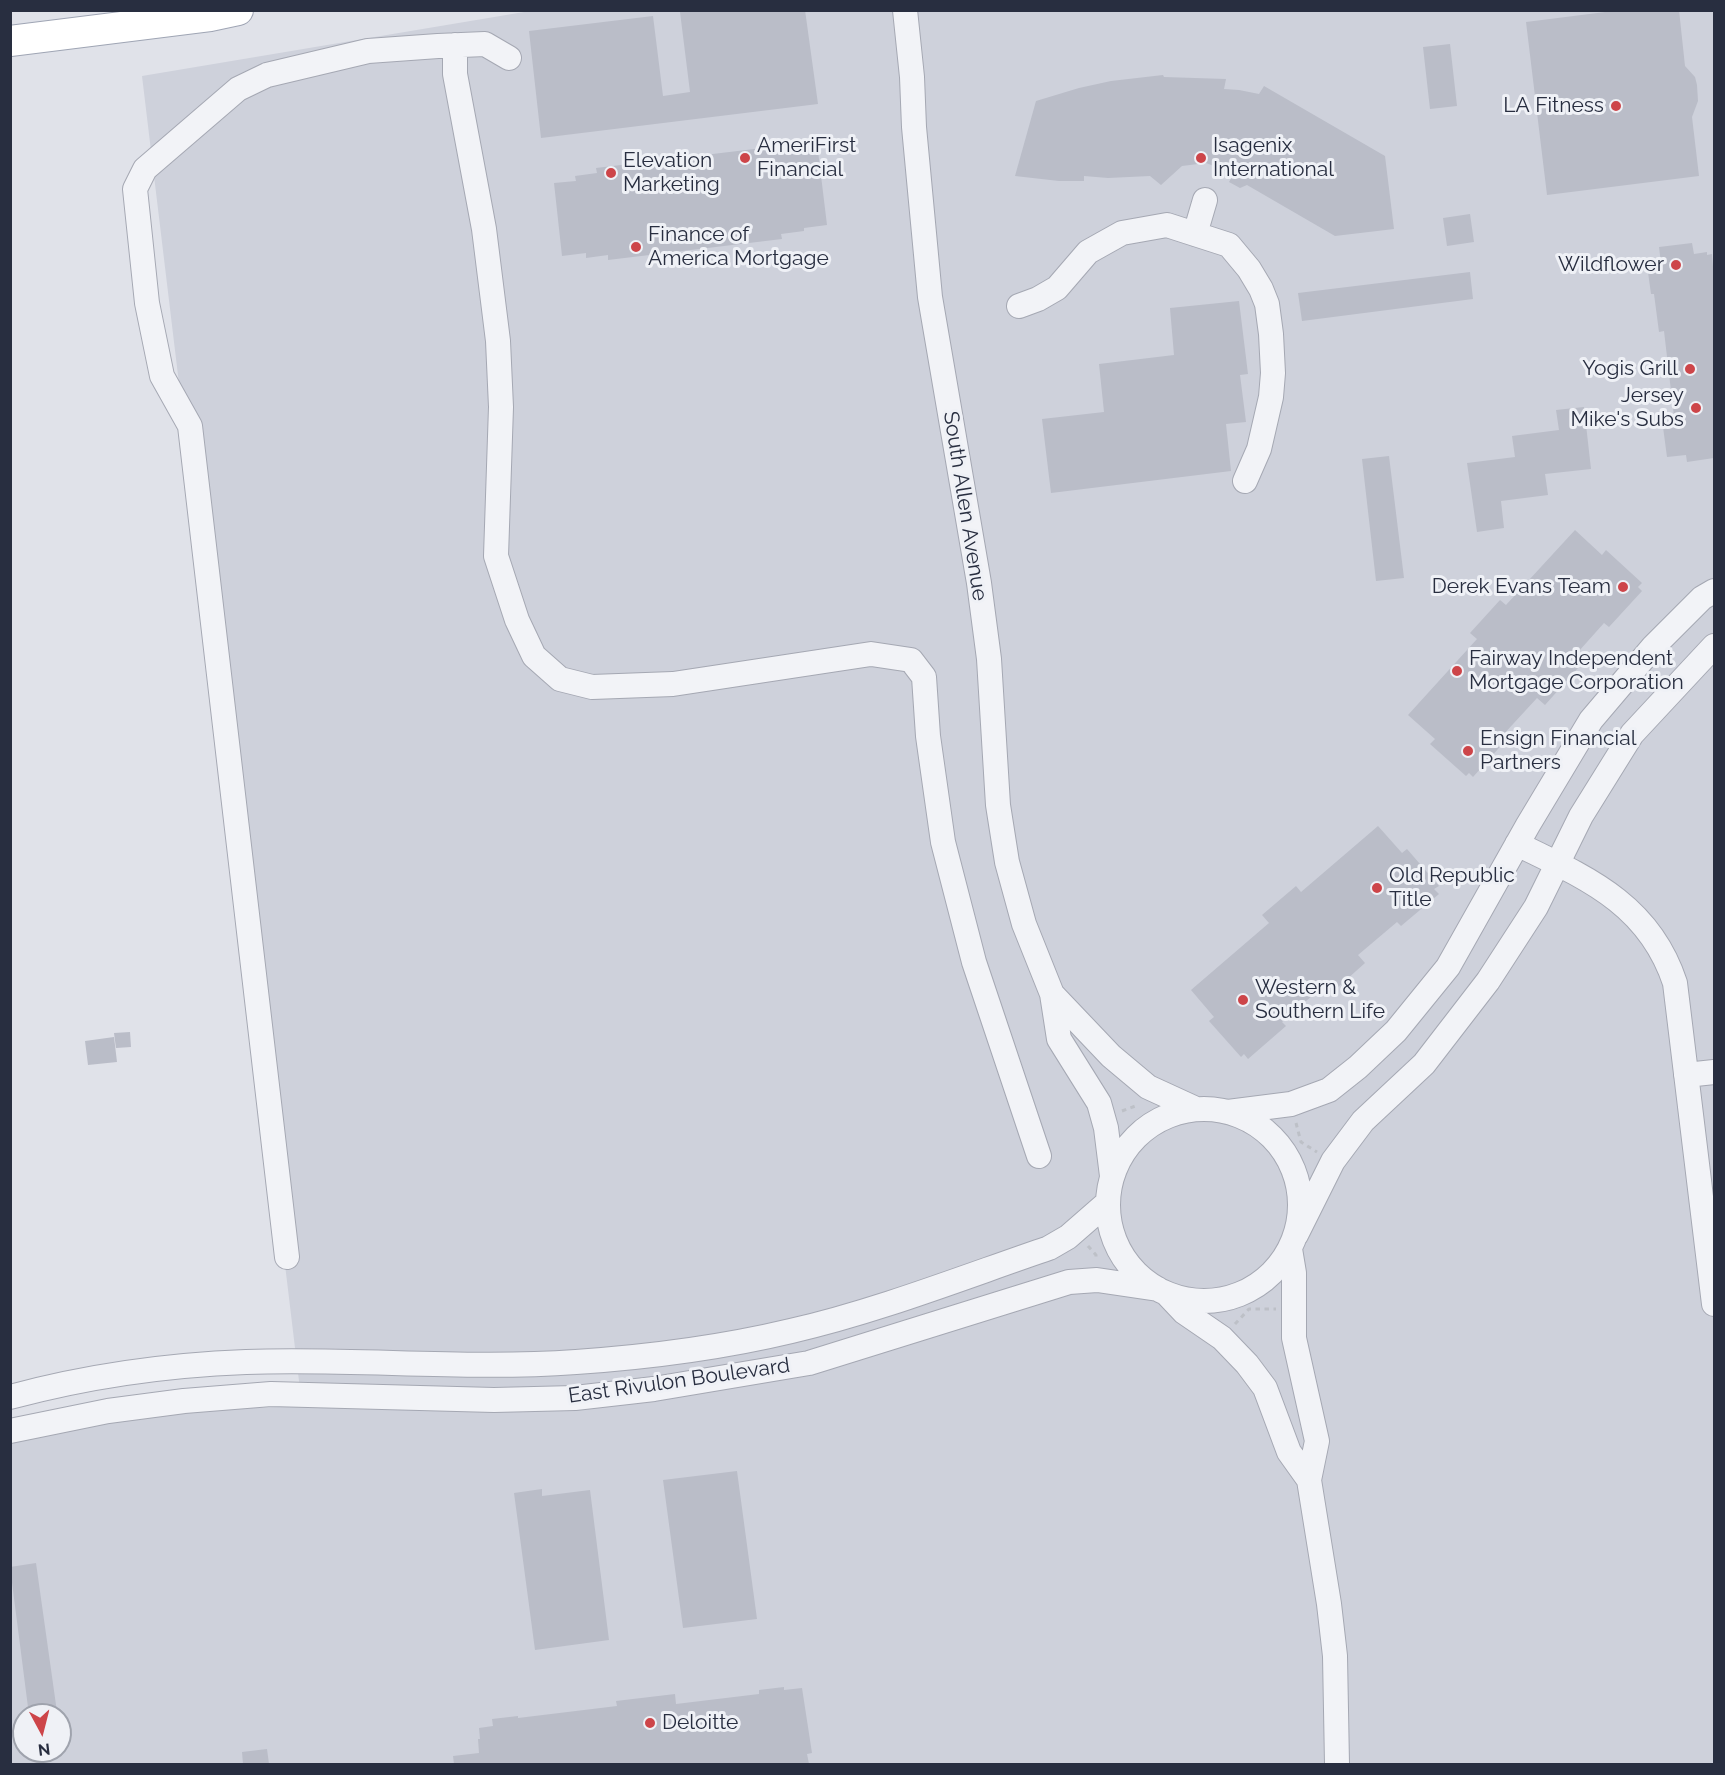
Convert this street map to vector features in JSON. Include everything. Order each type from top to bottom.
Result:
[{"type":"main road","points":[[10,41],[210,16],[238,10]]},
{"type":"street","name":"South Allen Avenue","points":[[905,10],[934,330],[980,583],[989,659],[998,805],[1007,862],[1023,924],[1052,994],[1059,1039],[1099,1103],[1106,1128],[1112,1176]]},
{"type":"street","points":[[287,1257],[190,426],[162,376],[147,303],[135,189],[145,169],[238,89],[267,75],[368,51],[485,44],[509,58]]},
{"type":"street","points":[[455,45],[455,74],[484,229],[498,341],[501,407],[496,556],[517,620],[534,656],[560,679],[592,687],[673,684],[871,654],[911,660],[924,677],[928,736],[943,842],[974,962],[1038,1156]]},
{"type":"street","points":[[1195,234],[1205,200]]},
{"type":"street","points":[[1019,306],[1038,299],[1057,288],[1088,252],[1122,233],[1167,225],[1229,245],[1249,269],[1267,304],[1273,363],[1271,397],[1259,449],[1245,481]]},
{"type":"street","points":[[1309,1480],[1289,1452],[1265,1388],[1247,1364],[1222,1338],[1137,1275],[1121,1254],[1110,1229],[1107,1203],[1112,1176],[1124,1151],[1144,1130],[1168,1116],[1196,1109],[1228,1112],[1291,1104],[1329,1090],[1358,1067],[1396,1031],[1449,967],[1517,844],[1591,720],[1653,647],[1702,598],[1714,591]]},
{"type":"street","points":[[1162,1292],[1188,1300],[1218,1300],[1247,1291],[1271,1274],[1293,1242],[1333,1161],[1363,1121],[1424,1064],[1488,981],[1536,907],[1581,816],[1632,734],[1714,646]]},
{"type":"street","points":[[1517,844],[1585,878],[1634,913],[1646,926],[1668,961],[1675,982],[1714,1304]]},
{"type":"street","name":"South Allen Avenue","points":[[1052,994],[1111,1056],[1148,1087],[1196,1109]]},
{"type":"street","points":[[1686,1076],[1714,1072]]},
{"type":"street","points":[[1228,1112],[1257,1125],[1280,1145],[1295,1173],[1300,1204],[1293,1242],[1294,1338],[1317,1441],[1309,1480],[1335,1656],[1337,1764]]},
{"type":"street","name":"East Rivulon Boulevard","points":[[10,1397],[117,1373],[180,1365],[248,1362],[534,1364],[654,1355],[768,1336],[868,1309],[1049,1248],[1068,1237],[1107,1203]]},
{"type":"street","name":"East Rivulon Boulevard","points":[[10,1431],[118,1409],[271,1394],[494,1400],[575,1398],[654,1389],[809,1363],[1069,1282],[1097,1280],[1162,1292]]},
{"type":"street","points":[[768,1336],[775,1369]]},
{"type":"street","points":[[304,1394],[305,1362]]},
{"type":"path","points":[[1120,1112],[1138,1106],[1141,1100]]},
{"type":"path","points":[[1294,1116],[1301,1142],[1322,1154]]},
{"type":"path","points":[[1085,1243],[1096,1255],[1096,1268]]},
{"type":"path","points":[[1234,1324],[1249,1309],[1277,1309]]},
{"type":"shaded area","points":[[536,10],[1714,11],[1714,1764],[11,1764],[10,1444],[90,1426],[183,1411],[302,1406],[142,76]]},
{"type":"building","points":[[805,10],[818,104],[541,138],[529,31],[653,16],[663,96],[690,92],[680,12]]},
{"type":"building","name":"LA Fitness","points":[[1621,10],[1679,10],[1685,66],[1695,77],[1697,85],[1698,101],[1692,117],[1699,176],[1547,195],[1526,22]]},
{"type":"building","points":[[1450,44],[1457,106],[1430,109],[1423,47]]},
{"type":"building","name":"Isagenix International","points":[[1163,75],[1164,77],[1226,79],[1224,89],[1259,94],[1264,86],[1385,156],[1394,229],[1335,236],[1247,185],[1240,188],[1229,182],[1232,177],[1222,169],[1206,163],[1182,166],[1161,185],[1150,176],[1108,178],[1084,176],[1084,181],[1059,181],[1015,176],[1036,101],[1111,81]]},
{"type":"building","points":[[771,147],[772,152],[795,149],[795,153],[818,151],[827,225],[781,234],[782,239],[608,260],[608,255],[586,258],[586,253],[562,256],[554,183],[576,181],[575,176],[597,173],[596,168]]},
{"type":"building","points":[[1470,214],[1474,242],[1447,246],[1443,218]]},
{"type":"building","points":[[1692,243],[1694,254],[1707,252],[1707,255],[1712,254],[1714,458],[1687,462],[1686,455],[1667,457],[1663,427],[1675,425],[1664,331],[1659,332],[1647,265],[1661,263],[1659,247]]},
{"type":"building","points":[[1470,272],[1473,299],[1302,321],[1298,293]]},
{"type":"building","points":[[1239,301],[1248,374],[1240,375],[1246,422],[1226,424],[1231,471],[1051,493],[1042,419],[1104,412],[1099,364],[1174,355],[1170,308]]},
{"type":"building","points":[[1584,407],[1591,469],[1545,474],[1548,495],[1501,501],[1504,528],[1477,532],[1467,463],[1515,457],[1512,436],[1559,430],[1556,410]]},
{"type":"building","points":[[1389,456],[1404,578],[1376,581],[1362,459]]},
{"type":"building","points":[[1575,530],[1602,555],[1606,550],[1642,583],[1638,587],[1642,591],[1609,627],[1604,623],[1570,661],[1578,668],[1545,705],[1537,698],[1502,736],[1506,740],[1473,777],[1469,773],[1466,776],[1430,744],[1435,739],[1408,715],[1477,639],[1470,633],[1500,600],[1506,605]]},
{"type":"building","points":[[1378,826],[1402,853],[1407,849],[1439,886],[1434,889],[1439,894],[1401,926],[1397,922],[1358,955],[1365,963],[1328,996],[1321,988],[1282,1022],[1286,1026],[1248,1059],[1244,1054],[1241,1057],[1209,1021],[1214,1017],[1191,990],[1269,923],[1262,915],[1296,886],[1301,892]]},
{"type":"building","points":[[130,1032],[131,1047],[116,1048],[114,1033]]},
{"type":"building","points":[[114,1037],[117,1062],[88,1065],[85,1041]]},
{"type":"building","points":[[737,1471],[757,1619],[683,1628],[663,1480]]},
{"type":"building","points":[[542,1489],[542,1496],[590,1490],[609,1640],[535,1650],[514,1493]]},
{"type":"building","points":[[36,1563],[56,1703],[27,1703],[10,1567]]},
{"type":"building","name":"Deloitte","points":[[784,1687],[784,1690],[802,1688],[812,1753],[807,1754],[809,1764],[454,1764],[453,1756],[479,1753],[479,1728],[493,1726],[492,1719],[617,1706],[616,1701],[675,1694],[676,1704],[759,1694],[759,1690]]},
{"type":"building","points":[[267,1749],[269,1764],[243,1764],[242,1752]]},
{"type":"place","name":"LA Fitness","points":[[1616,106]]},
{"type":"place","name":"AmeriFirst Financial","points":[[745,158]]},
{"type":"place","name":"Isagenix International","points":[[1201,158]]},
{"type":"place","name":"Elevation Marketing","points":[[611,173]]},
{"type":"place","name":"Finance of America Mortgage","points":[[636,247]]},
{"type":"place","name":"Wildflower","points":[[1676,265]]},
{"type":"place","name":"Yogis Grill","points":[[1690,369]]},
{"type":"place","name":"Jersey Mike's Subs","points":[[1696,408]]},
{"type":"place","name":"Derek Evans Team","points":[[1623,587]]},
{"type":"place","name":"Fairway Independent Mortgage Corporation","points":[[1457,671]]},
{"type":"place","name":"Ensign Financial Partners","points":[[1468,751]]},
{"type":"place","name":"Old Republic Title","points":[[1377,888]]},
{"type":"place","name":"Western & Southern Life","points":[[1243,1000]]},
{"type":"place","name":"Deloitte","points":[[650,1723]]}]
